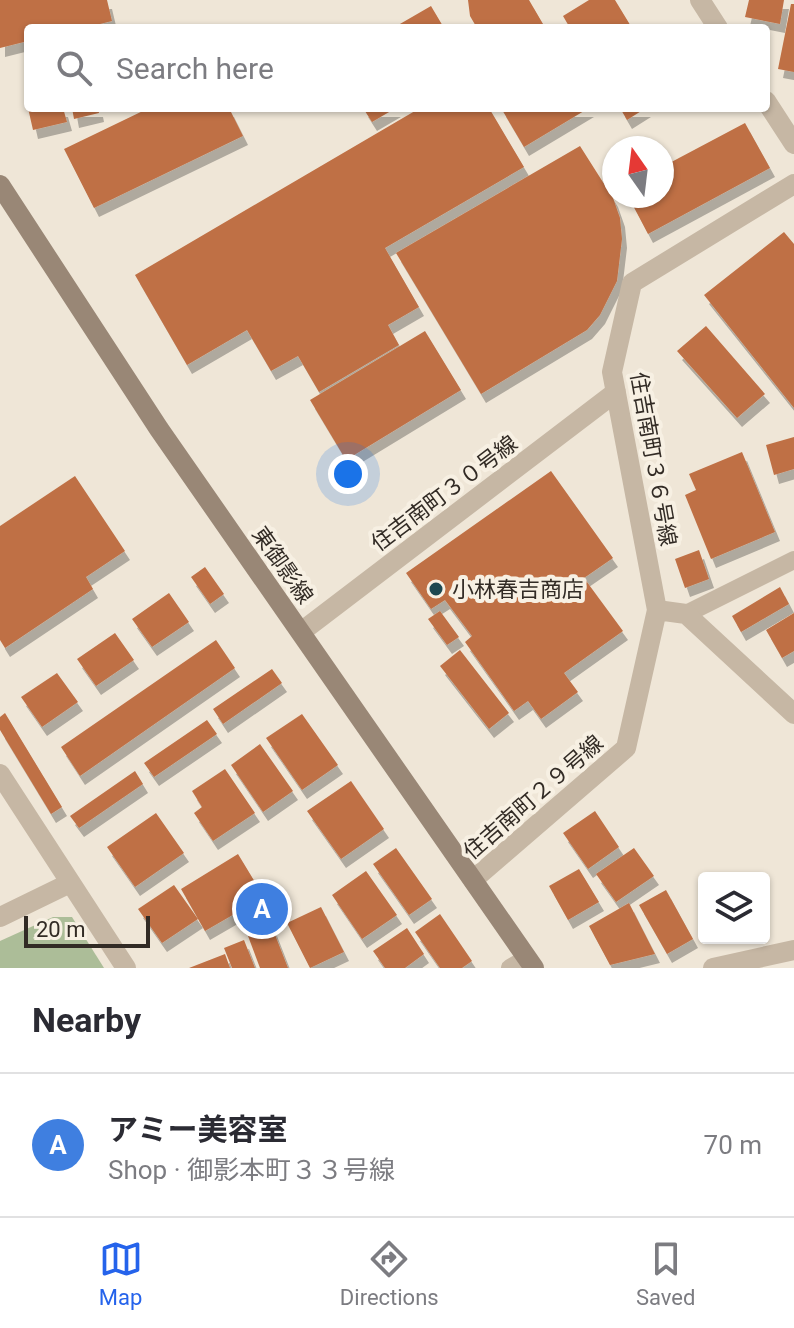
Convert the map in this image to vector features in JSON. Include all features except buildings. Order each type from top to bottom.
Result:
[{"type":"street","points":[[700,0],[715,24]]},
{"type":"street","points":[[770,107],[794,144]]},
{"type":"street","name":"住吉南町３６号線","points":[[657,610],[612,372],[632,283],[794,184]]},
{"type":"street","name":"東御影線","points":[[0,185],[159,429],[473,880],[524,965]]},
{"type":"street","name":"住吉南町３０号線","points":[[301,632],[616,392]]},
{"type":"street","points":[[657,610],[686,614],[794,714]]},
{"type":"street","name":"住吉南町２９号線","points":[[473,880],[626,748],[657,610]]},
{"type":"street","points":[[0,774],[126,968]]},
{"type":"street","points":[[0,917],[70,883]]},
{"type":"street","points":[[713,968],[794,950]]},
{"type":"lane","points":[[686,614],[794,560]]},
{"type":"green space","points":[[53,917],[72,917],[104,968],[0,968],[0,941]]},
{"type":"place","name":"小林春吉商店","points":[[436,589]]},
{"type":"place","name":"アミー美容室","points":[[262,909]]}]
